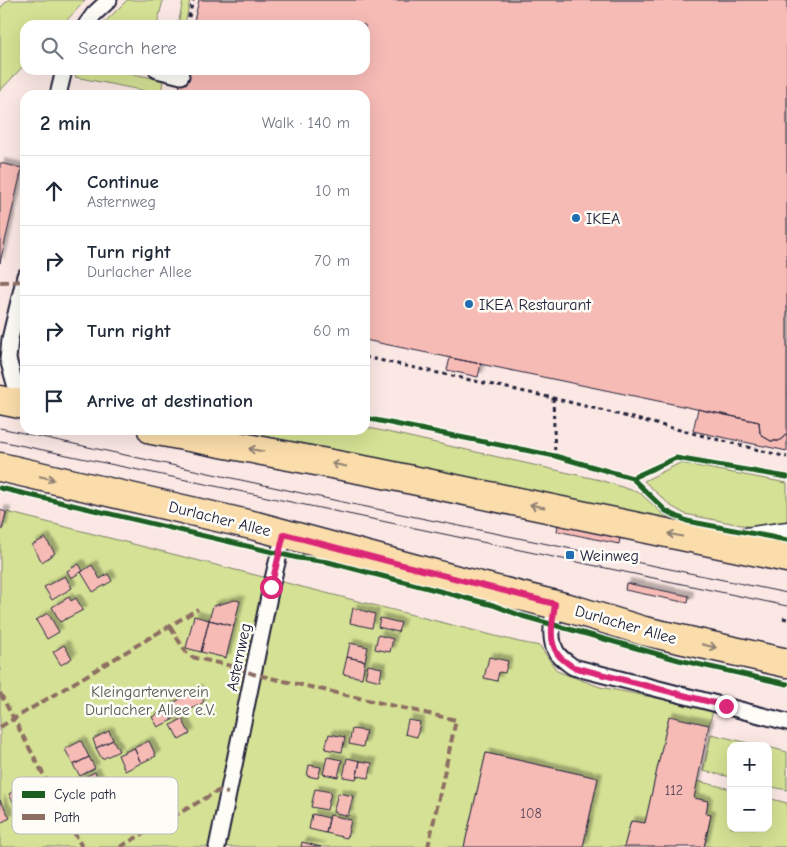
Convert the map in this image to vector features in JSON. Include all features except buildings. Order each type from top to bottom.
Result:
[{"type":"main road","points":[[179,435],[339,465],[787,558]]},
{"type":"main road","name":"Durlacher Allee","points":[[0,467],[256,526],[555,604],[644,631],[787,663]]},
{"type":"main road","points":[[723,545],[748,543],[787,536]]},
{"type":"lane","points":[[90,20],[108,0]]},
{"type":"lane","points":[[59,90],[63,75]]},
{"type":"lane","points":[[15,403],[8,359],[10,339],[20,297]]},
{"type":"lane","name":"Asternweg","points":[[217,847],[268,597],[284,534]]},
{"type":"lane","points":[[555,604],[552,640],[557,654],[573,667],[787,722]]},
{"type":"path","points":[[188,20],[193,0]]},
{"type":"path","points":[[370,358],[553,398],[787,456]]},
{"type":"path","points":[[553,398],[555,456]]},
{"type":"green space","points":[[8,0],[86,0],[67,20],[20,20],[20,69],[0,91],[0,8]]},
{"type":"green space","points":[[127,0],[163,0],[158,20],[107,20]]},
{"type":"green space","points":[[183,0],[190,0],[186,20],[179,20]]},
{"type":"green space","points":[[76,75],[138,75],[163,80],[162,90],[141,90],[75,77]]},
{"type":"green space","points":[[370,428],[600,480],[640,493],[664,515],[693,526],[528,489],[259,435],[370,435]]},
{"type":"green space","points":[[680,463],[787,483],[787,526],[767,530],[685,514],[671,506],[644,481]]},
{"type":"green space","name":"Kleingartenverein Durlacher Allee e.V.","points":[[7,512],[540,646],[557,671],[600,687],[713,711],[709,725],[669,717],[645,823],[631,821],[624,847],[583,847],[598,778],[486,753],[464,847],[0,847],[0,531],[3,529]]},
{"type":"green space","points":[[711,734],[744,742],[727,742],[727,776],[703,771]]},
{"type":"green space","points":[[772,748],[787,752],[787,790],[772,787]]},
{"type":"green space","points":[[697,781],[727,788],[727,832],[772,832],[772,799],[787,803],[787,847],[713,847],[705,845],[711,815],[706,814],[708,801],[694,798]]},
{"type":"tram line","points":[[0,428],[20,432]]},
{"type":"tram line","points":[[32,435],[352,504],[787,593]]},
{"type":"tram line","points":[[0,441],[787,606]]},
{"type":"marked path","points":[[0,282],[20,281]]},
{"type":"marked path","points":[[0,727],[198,609]]},
{"type":"marked path","points":[[170,627],[186,652],[192,657],[236,667],[253,674],[456,720],[428,847]]},
{"type":"marked path","points":[[0,693],[45,777]]},
{"type":"marked path","points":[[178,814],[218,791],[228,793]]},
{"type":"marked path","points":[[75,834],[82,847]]},
{"type":"marked path","points":[[120,847],[143,834]]},
{"type":"cycle path","points":[[370,419],[555,456],[632,478],[666,511],[687,521],[787,540]]},
{"type":"cycle path","points":[[632,478],[676,458],[787,477]]},
{"type":"cycle path","points":[[0,488],[298,558],[328,562],[493,605],[522,616],[679,660],[787,684]]},
{"type":"place","name":"IKEA","points":[[576,218]]},
{"type":"place","name":"IKEA Restaurant","points":[[469,304]]},
{"type":"place","name":"Weinweg","points":[[570,555]]},
{"type":"route","points":[[271,587],[284,534],[536,599],[555,604],[552,640],[557,654],[573,667],[726,706]]}]
